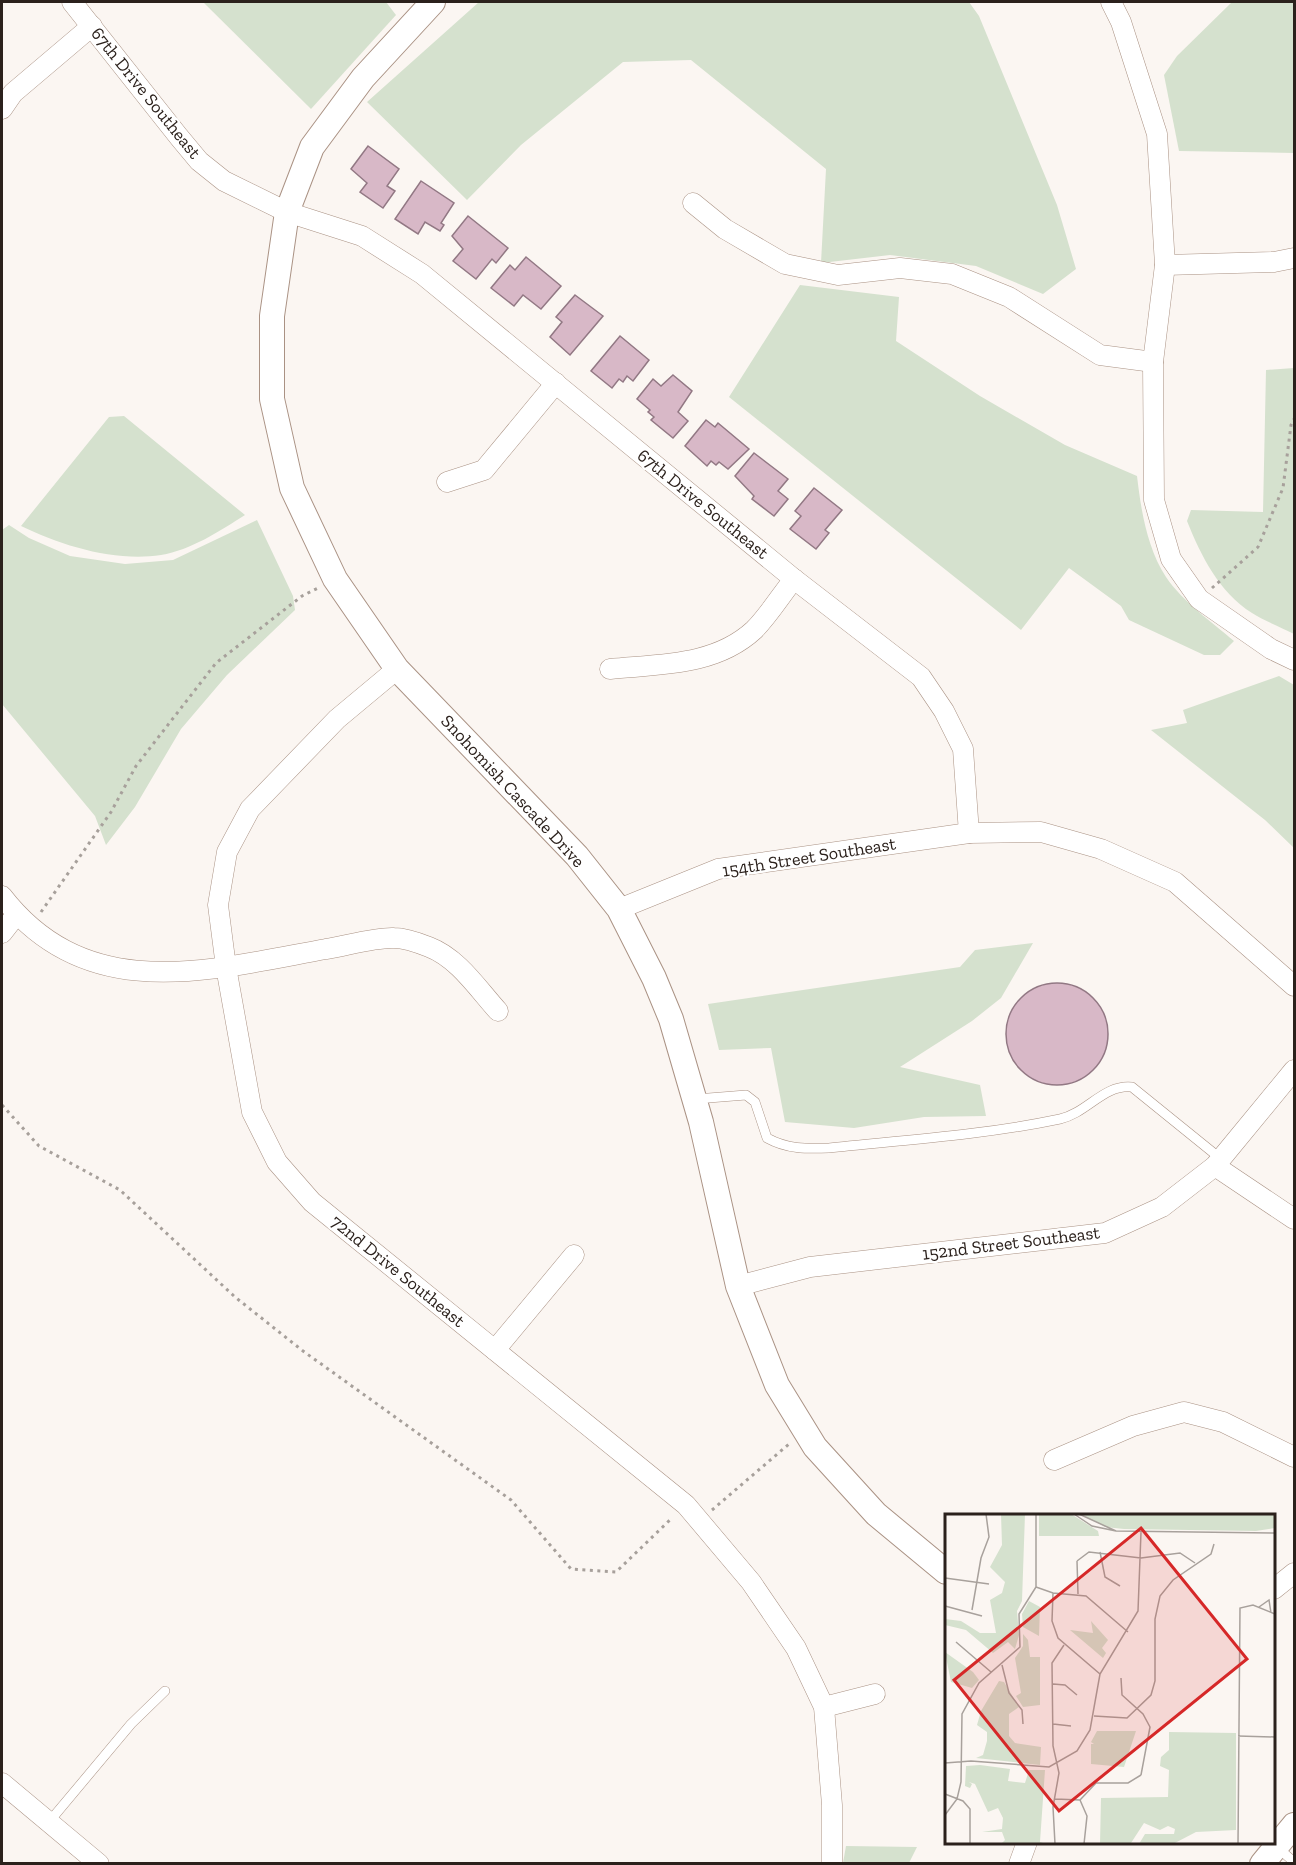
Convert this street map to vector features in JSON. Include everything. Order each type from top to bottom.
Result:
[{"type":"street","name":"67th Drive Southeast","points":[[72,2],[199,161],[225,181],[287,212],[362,236],[412,268],[794,579],[921,677],[944,711],[963,748],[969,833]]},
{"type":"street","name":"Snohomish Cascade Drive","points":[[433,2],[363,78],[312,147],[287,212],[272,316],[272,399],[292,488],[335,579],[396,669],[577,856],[619,909],[654,978],[671,1018],[694,1099],[738,1286],[777,1385],[815,1447],[876,1514],[945,1571]]},
{"type":"street","points":[[1111,2],[1121,22],[1157,134],[1165,265],[1153,362],[1154,500],[1171,559],[1199,599],[1271,649],[1294,660]]},
{"type":"street","points":[[2,109],[13,93],[92,26]]},
{"type":"street","points":[[693,203],[725,229],[785,264],[838,275],[900,268],[952,274],[1009,297],[1100,355],[1153,362]]},
{"type":"street","points":[[1165,265],[1274,262],[1294,258]]},
{"type":"street","points":[[447,482],[484,470],[556,383]]},
{"type":"street","points":[[610,669],[702,659],[728,648],[754,630],[794,579]]},
{"type":"street","name":"72nd Drive Southeast","points":[[396,669],[337,719],[249,809],[226,852],[218,905],[226,967],[252,1112],[276,1162],[312,1202],[686,1504],[751,1582],[796,1648],[824,1707],[832,1805],[832,1863]]},
{"type":"street","points":[[969,833],[1041,832],[1101,849],[1174,882],[1294,986]]},
{"type":"street","name":"154th Street Southeast","points":[[619,909],[718,869],[969,833]]},
{"type":"street","points":[[2,896],[24,921],[65,950],[115,969],[173,973],[226,967],[393,938],[430,947],[455,963],[498,1011]]},
{"type":"street","points":[[2,933],[24,921]]},
{"type":"street","name":"152nd Street Southeast","points":[[738,1286],[810,1267],[1105,1233],[1162,1207],[1218,1162],[1294,1070]]},
{"type":"street","points":[[1218,1162],[1294,1219]]},
{"type":"street","points":[[495,1350],[574,1255]]},
{"type":"street","points":[[1054,1460],[1133,1426],[1184,1412],[1223,1422],[1294,1456]]},
{"type":"street","points":[[1275,1588],[1294,1573]]},
{"type":"street","points":[[824,1707],[874,1694]]},
{"type":"street","points":[[2,1782],[99,1863]]},
{"type":"street","points":[[1270,1851],[1294,1825]]},
{"type":"street","points":[[1018,1863],[1026,1844]]},
{"type":"lane","points":[[694,1099],[746,1095],[756,1102],[767,1138],[779,1144],[800,1149],[1015,1129],[1075,1116],[1113,1088],[1132,1087],[1218,1162]]},
{"type":"lane","points":[[49,1822],[131,1724],[165,1691]]},
{"type":"lane","points":[[1270,1851],[1294,1862]]},
{"type":"path","points":[[1199,599],[1258,547],[1283,488],[1291,425],[1294,419]]},
{"type":"path","points":[[24,921],[111,812],[136,766],[216,663],[302,596],[335,579]]},
{"type":"path","points":[[2,1105],[39,1146],[120,1190],[226,1290],[303,1351],[511,1500],[571,1569],[616,1572],[686,1504]]},
{"type":"path","points":[[699,1521],[805,1431]]},
{"type":"green space","points":[[203,2],[386,2],[396,15],[311,109]]},
{"type":"green space","points":[[479,2],[969,2],[979,16],[1057,205],[1076,269],[1043,294],[976,266],[890,255],[821,263],[826,169],[691,60],[623,62],[521,145],[467,200],[367,102]]},
{"type":"green space","points":[[1232,2],[1294,2],[1294,153],[1179,151],[1164,75],[1177,56]]},
{"type":"green space","points":[[800,285],[899,297],[896,341],[980,396],[1065,445],[1137,476],[1143,515],[1159,566],[1189,603],[1234,641],[1220,655],[1204,655],[1129,620],[1121,606],[1069,568],[1021,630],[729,397]]},
{"type":"green space","points":[[1294,368],[1294,634],[1257,616],[1230,595],[1205,560],[1187,521],[1191,510],[1263,512],[1266,370]]},
{"type":"green space","points":[[124,416],[245,515],[205,539],[183,549],[143,557],[89,551],[21,526],[109,417]]},
{"type":"green space","points":[[257,520],[293,596],[295,610],[227,675],[181,729],[135,807],[106,845],[95,816],[2,704],[2,530],[9,525],[29,538],[70,556],[125,564],[173,560]]},
{"type":"green space","points":[[1279,676],[1294,685],[1294,848],[1265,820],[1151,730],[1187,723],[1183,710]]},
{"type":"green space","points":[[1033,943],[1001,998],[972,1021],[900,1067],[980,1085],[986,1116],[924,1117],[854,1128],[785,1122],[771,1048],[719,1050],[708,1004],[960,967],[975,950]]},
{"type":"green space","points":[[846,1846],[917,1847],[909,1863],[843,1863]]},
{"type":"building","points":[[368,146],[399,169],[387,186],[395,191],[383,208],[360,192],[367,183],[351,169]]},
{"type":"building","points":[[421,181],[454,203],[441,223],[444,225],[440,231],[425,222],[418,234],[395,219]]},
{"type":"building","points":[[468,216],[508,248],[496,263],[492,259],[476,279],[453,261],[463,249],[452,236]]},
{"type":"building","points":[[526,257],[561,286],[541,309],[523,295],[514,306],[491,288],[510,265],[515,270]]},
{"type":"building","points":[[575,295],[603,316],[570,355],[550,337],[562,322],[556,317]]},
{"type":"building","points":[[620,336],[649,360],[633,381],[627,376],[623,382],[619,379],[612,388],[591,371]]},
{"type":"building","points":[[673,375],[692,391],[678,412],[688,421],[673,438],[651,420],[654,417],[648,412],[650,410],[637,399],[653,379],[661,386]]},
{"type":"building","points":[[706,420],[715,427],[718,423],[749,449],[728,469],[719,462],[716,465],[711,461],[707,466],[685,446]]},
{"type":"building","points":[[754,453],[788,479],[778,491],[788,499],[774,516],[752,499],[754,496],[735,476]]},
{"type":"building","points":[[814,488],[842,510],[825,530],[829,533],[816,549],[790,529],[801,516],[795,511]]},
{"type":"building","points":[[1057,983],[1076,987],[1093,998],[1104,1015],[1108,1034],[1104,1053],[1093,1070],[1076,1081],[1057,1085],[1038,1081],[1021,1070],[1010,1053],[1006,1034],[1010,1015],[1021,998],[1038,987]]}]
